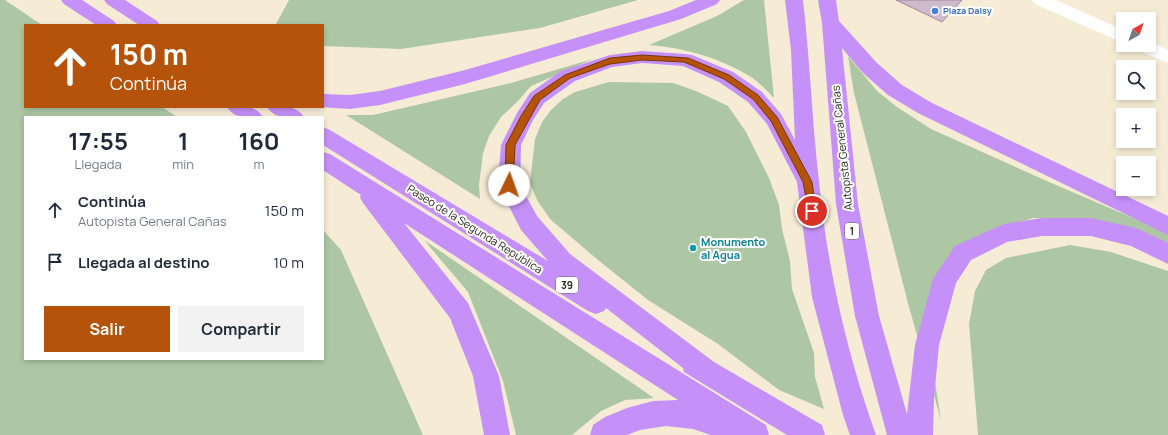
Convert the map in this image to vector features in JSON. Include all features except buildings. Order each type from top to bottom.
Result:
[{"type":"highway","points":[[70,0],[106,24]]},
{"type":"highway","points":[[113,0],[149,24]]},
{"type":"highway","points":[[324,101],[350,102],[380,98],[465,77],[675,15],[711,0]]},
{"type":"highway","points":[[794,0],[800,50],[808,182],[824,297],[856,415],[863,435]]},
{"type":"highway","name":"Autopista General Cañas","points":[[827,0],[831,23],[847,204],[867,316],[900,435]]},
{"type":"highway","points":[[831,23],[870,68],[895,90],[925,108],[1168,226]]},
{"type":"highway","points":[[706,370],[562,261],[529,223],[509,185],[511,145],[524,118],[537,98],[568,76],[610,61],[642,57],[685,60],[726,77],[755,97],[774,119],[808,182]]},
{"type":"highway","points":[[240,108],[252,116]]},
{"type":"highway","points":[[279,108],[292,116]]},
{"type":"highway","name":"Paseo de la Segunda República","points":[[324,136],[812,435]]},
{"type":"highway","name":"Paseo de la Segunda República","points":[[324,161],[756,435]]},
{"type":"highway","points":[[362,185],[459,311],[486,376],[497,435]]},
{"type":"highway","points":[[920,435],[921,398],[927,345],[945,279],[963,253],[1004,233],[1042,228],[1091,227],[1136,238],[1168,254]]},
{"type":"highway","points":[[603,435],[614,427],[632,418],[669,412],[708,420],[738,435]]},
{"type":"street","points":[[1041,0],[1116,34]]},
{"type":"street","points":[[1156,52],[1168,57]]},
{"type":"green space","points":[[0,0],[5,0],[41,24],[24,24],[24,108],[164,108],[176,116],[24,116],[24,360],[324,360],[324,231],[341,250],[423,435],[0,435]]},
{"type":"green space","points":[[289,0],[638,0],[540,28],[401,49],[324,46],[324,24],[276,24]]},
{"type":"green space","points":[[744,0],[764,0],[774,98],[754,79],[727,64],[689,51],[649,45],[717,16]]},
{"type":"green space","points":[[848,56],[877,91],[897,107],[931,129],[1168,233],[1168,246],[1081,220],[1033,218],[1001,228],[960,258],[931,357],[941,420],[909,307],[854,93]]},
{"type":"green space","points":[[593,59],[531,86],[501,117],[489,136],[483,153],[479,185],[480,199],[346,115],[373,115],[511,83]]},
{"type":"green space","points":[[609,82],[673,83],[696,91],[728,106],[746,132],[769,178],[779,205],[782,229],[790,261],[792,289],[814,353],[815,377],[824,409],[779,390],[718,344],[648,300],[550,219],[537,200],[530,183],[535,139],[542,122],[551,110],[563,99],[575,92]]},
{"type":"green space","points":[[424,240],[654,398],[625,400],[601,411],[572,435],[516,435],[503,381],[468,292]]},
{"type":"green space","points":[[1070,245],[1111,252],[1168,271],[1168,435],[978,435],[969,324],[975,291],[986,270],[1006,258]]},
{"type":"place","name":"Plaza Daisy","points":[[935,11]]},
{"type":"place","name":"Monumento al Agua","points":[[693,248]]},
{"type":"route","points":[[509,185],[511,145],[524,118],[537,98],[568,76],[610,61],[642,57],[685,60],[726,77],[755,97],[774,119],[808,182],[812,211]]}]
